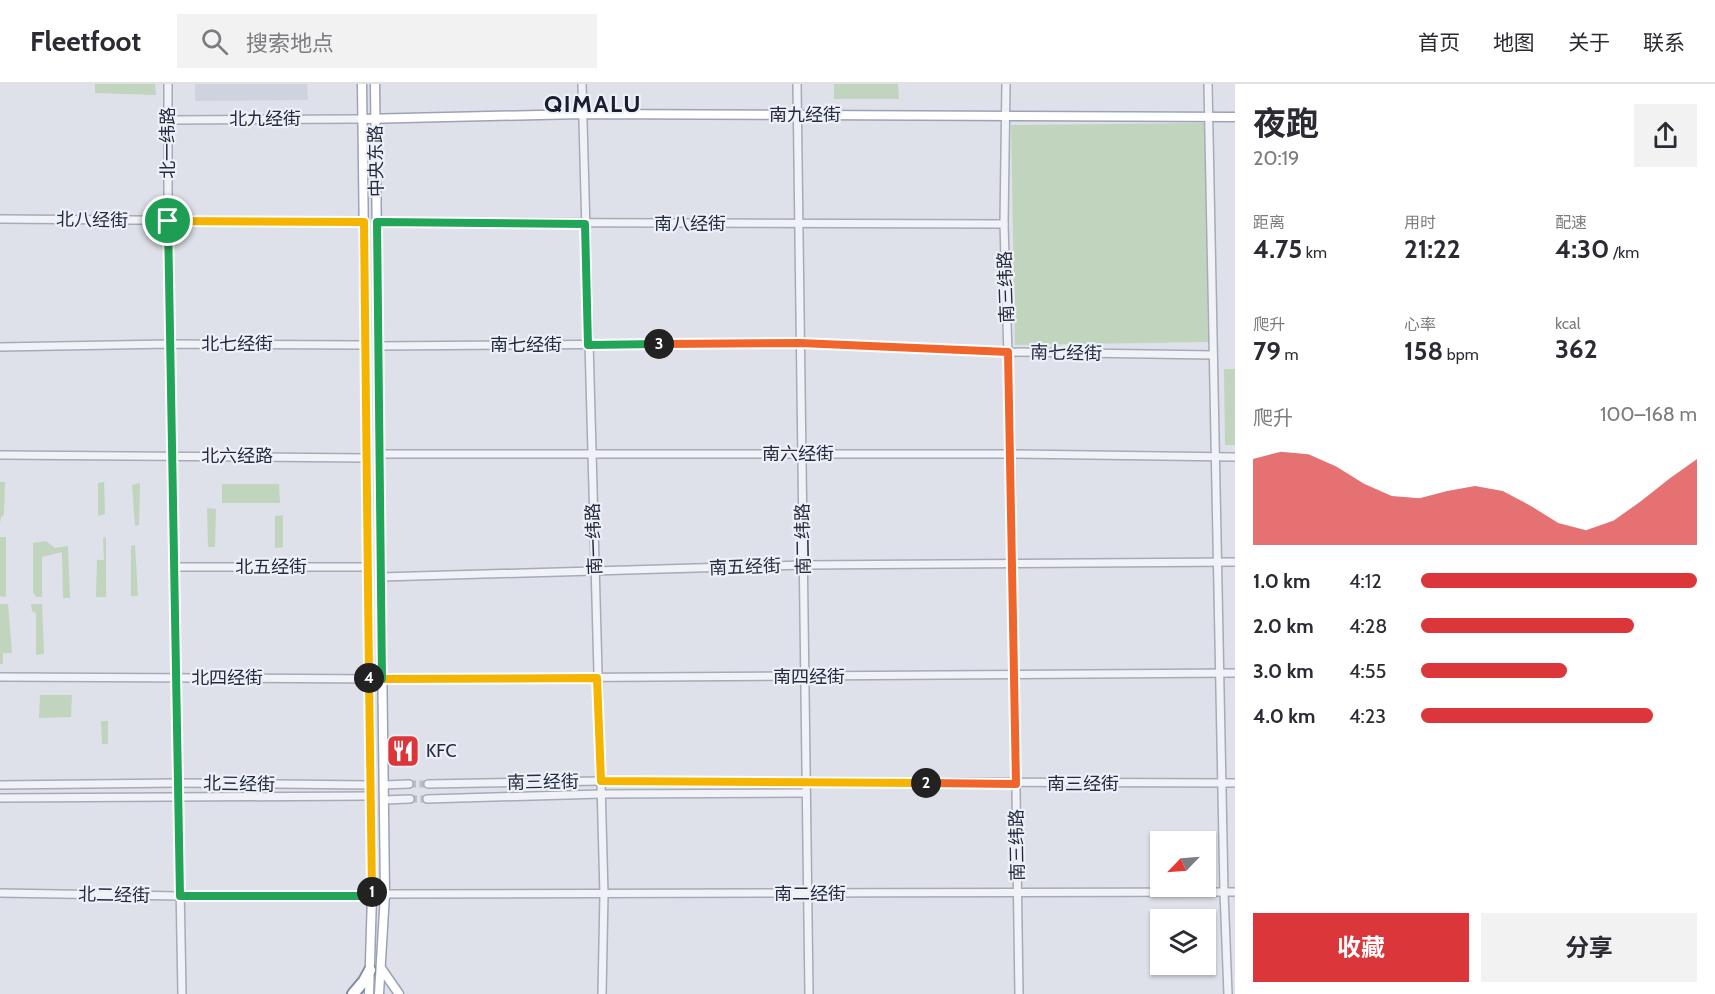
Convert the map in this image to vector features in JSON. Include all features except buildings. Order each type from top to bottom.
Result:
[{"type":"highway","points":[[353,994],[375,969]]},
{"type":"main road","name":"中央东路","points":[[362,84],[372,896],[375,969],[379,994]]},
{"type":"main road","name":"中央东路","points":[[369,994],[375,969],[385,894],[375,84]]},
{"type":"main road","name":"南九经街","points":[[362,119],[581,114],[1235,117]]},
{"type":"main road","points":[[375,969],[399,994]]},
{"type":"street","name":"北一纬路","points":[[168,84],[168,221],[182,994]]},
{"type":"street","name":"南一纬路","points":[[582,84],[581,114],[604,894],[602,994]]},
{"type":"street","name":"南二纬路","points":[[797,84],[809,994]]},
{"type":"street","name":"南三纬路","points":[[1006,84],[1004,224],[1011,454],[1019,994]]},
{"type":"street","points":[[1208,84],[1228,994]]},
{"type":"street","name":"北九经街","points":[[168,120],[362,119]]},
{"type":"street","name":"北八经街","points":[[0,219],[364,222]]},
{"type":"street","name":"南八经街","points":[[377,222],[1004,224]]},
{"type":"street","name":"南七经街","points":[[378,346],[800,343],[1008,352],[1213,355]]},
{"type":"street","name":"北七经街","points":[[0,347],[170,344],[365,345]]},
{"type":"street","name":"南六经街","points":[[380,454],[1011,454],[1235,457]]},
{"type":"street","name":"北六经路","points":[[0,455],[367,458]]},
{"type":"street","name":"南五经街","points":[[381,577],[803,565],[1235,562]]},
{"type":"street","name":"北五经街","points":[[174,567],[368,567]]},
{"type":"street","name":"南四经街","points":[[382,679],[1235,673]]},
{"type":"street","name":"北四经街","points":[[0,677],[382,679]]},
{"type":"street","name":"南三经街","points":[[428,784],[601,781],[1235,783]]},
{"type":"street","name":"北三经街","points":[[0,785],[178,783],[370,785]]},
{"type":"street","points":[[384,785],[409,784]]},
{"type":"street","points":[[427,799],[601,794],[806,793]]},
{"type":"street","points":[[0,798],[371,796]]},
{"type":"street","points":[[384,800],[410,799]]},
{"type":"street","name":"北二经街","points":[[0,892],[180,896],[372,896]]},
{"type":"street","name":"南二经街","points":[[385,894],[1235,892]]},
{"type":"shaded area","points":[[195,84],[307,84],[308,100],[195,101]]},
{"type":"green space","points":[[95,84],[155,84],[156,95],[95,93]]},
{"type":"green space","points":[[834,84],[898,84],[899,99],[834,99]]},
{"type":"green space","points":[[1205,123],[1208,342],[1015,345],[1011,125]]},
{"type":"green space","points":[[1224,369],[1235,369],[1235,445],[1225,445]]},
{"type":"green space","points":[[0,482],[5,482],[4,515],[1,517],[0,524]]},
{"type":"green space","points":[[104,482],[105,514],[98,516],[98,483]]},
{"type":"green space","points":[[140,483],[139,525],[135,526],[132,485]]},
{"type":"green space","points":[[222,484],[279,484],[280,503],[222,503]]},
{"type":"green space","points":[[207,508],[216,509],[215,547],[208,547]]},
{"type":"green space","points":[[283,515],[283,547],[275,548],[275,516]]},
{"type":"green space","points":[[0,537],[6,537],[6,597],[0,596]]},
{"type":"green space","points":[[106,537],[106,597],[96,597],[97,560],[104,560],[103,538]]},
{"type":"green space","points":[[46,541],[55,548],[68,546],[70,598],[63,598],[62,552],[42,557],[42,597],[36,597],[33,592],[33,543]]},
{"type":"green space","points":[[135,545],[138,596],[131,596],[131,546]]},
{"type":"green space","points":[[0,604],[8,604],[12,653],[3,653],[3,664],[0,664]]},
{"type":"green space","points":[[31,604],[42,604],[44,654],[36,655],[36,613],[32,611]]},
{"type":"green space","points":[[40,695],[72,695],[71,717],[39,718]]},
{"type":"green space","points":[[101,721],[108,721],[108,744],[102,744]]},
{"type":"tunnel","points":[[409,784],[428,784]]},
{"type":"tunnel","points":[[410,799],[427,799]]},
{"type":"place","name":"KFC","points":[[403,751]]},
{"type":"district","name":"QIMALU","points":[[593,104]]},
{"type":"route","points":[[168,221],[180,896],[372,896],[369,679],[382,679],[597,678],[601,781],[1016,784],[1008,352],[800,343],[588,345],[585,224],[377,222],[382,679],[369,679],[364,222],[168,221]]}]
